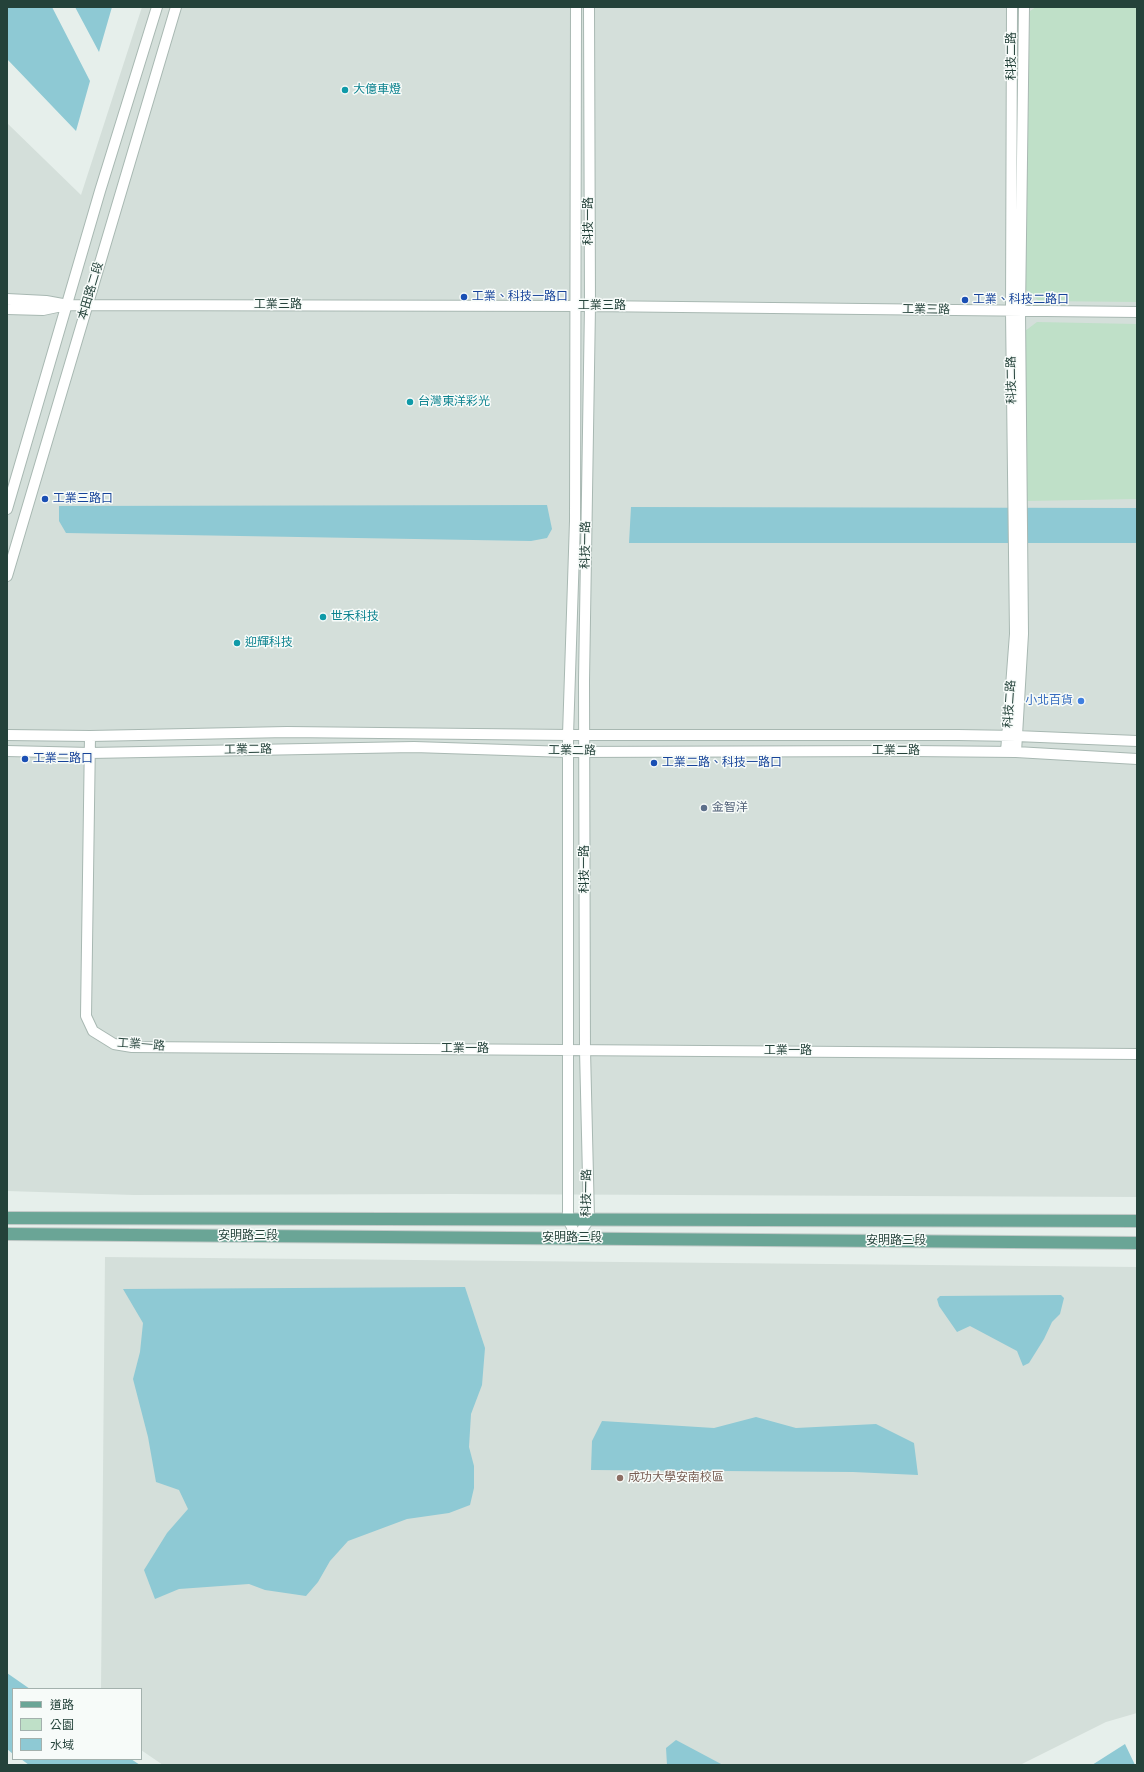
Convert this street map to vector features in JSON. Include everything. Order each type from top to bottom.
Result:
[{"type":"main road","name":"安明路三段","points":[[7,1218],[1137,1221]]},
{"type":"main road","name":"安明路三段","points":[[7,1234],[1137,1242]]},
{"type":"street","name":"本田路二段","points":[[7,509],[97,202],[157,7]]},
{"type":"street","name":"本田路二段","points":[[7,576],[176,7]]},
{"type":"street","name":"科技一路","points":[[576,7],[574,306],[575,521],[568,735],[567,1050],[568,1219],[577,1238]]},
{"type":"street","name":"科技一路","points":[[577,1238],[589,1219],[585,1050],[584,734],[590,306],[589,7]]},
{"type":"street","name":"科技二路","points":[[1011,752],[1023,634],[1015,312],[1012,7]]},
{"type":"street","name":"科技二路","points":[[1015,312],[1024,7]]},
{"type":"street","name":"工業三路","points":[[7,299],[46,301],[68,305]]},
{"type":"street","name":"工業三路","points":[[7,309],[43,310],[68,305],[88,304],[590,306],[1015,312],[1137,312]]},
{"type":"street","name":"工業二路","points":[[7,734],[90,736],[286,732],[568,735],[1012,736],[1137,742]]},
{"type":"street","name":"工業一路","points":[[90,736],[86,1016],[93,1031],[114,1044],[132,1047],[1137,1054]]},
{"type":"street","name":"工業二路","points":[[7,751],[90,753],[414,747],[568,752],[911,750],[1011,752],[1137,759]]},
{"type":"shaded area","points":[[142,7],[1137,7],[1137,1197],[453,1194],[134,1195],[7,1191],[7,123],[81,195]]},
{"type":"shaded area","name":"成功大學安南校區","points":[[105,1257],[1137,1267],[1137,1713],[1106,1722],[1020,1765],[163,1765],[142,1751],[142,1688],[101,1688]]},
{"type":"green space","points":[[1036,7],[1137,7],[1137,302],[1039,301],[1025,289],[1030,11]]},
{"type":"green space","points":[[1037,322],[1137,324],[1137,499],[1027,501],[1025,331]]},
{"type":"water","points":[[7,7],[52,7],[90,81],[76,131],[7,59]]},
{"type":"water","points":[[75,7],[112,7],[99,52]]},
{"type":"water","points":[[547,505],[552,529],[547,538],[531,541],[66,533],[59,521],[59,506]]},
{"type":"water","points":[[631,507],[1137,508],[1137,543],[629,543]]},
{"type":"water","points":[[465,1287],[485,1348],[482,1385],[471,1414],[469,1447],[474,1466],[474,1488],[470,1505],[449,1513],[407,1519],[348,1541],[330,1561],[318,1582],[306,1596],[265,1590],[249,1584],[179,1589],[155,1599],[144,1570],[167,1533],[188,1509],[179,1490],[156,1482],[148,1437],[133,1379],[140,1352],[143,1323],[123,1289]]},
{"type":"water","points":[[1061,1295],[1064,1298],[1060,1314],[1052,1322],[1044,1339],[1029,1363],[1023,1366],[1017,1351],[970,1326],[957,1332],[939,1306],[937,1299],[940,1296]]},
{"type":"water","points":[[756,1417],[796,1428],[876,1424],[914,1443],[918,1475],[853,1472],[591,1470],[592,1441],[602,1421],[714,1428]]},
{"type":"water","points":[[7,1673],[29,1688],[12,1688],[12,1753],[7,1749]]},
{"type":"water","points":[[676,1740],[723,1765],[667,1765],[666,1748]]},
{"type":"water","points":[[1125,1744],[1135,1765],[1092,1765]]},
{"type":"water","points":[[22,1760],[132,1760],[140,1765],[29,1765]]},
{"type":"place","name":"大億車燈","points":[[345,90]]},
{"type":"place","name":"工業、科技一路口","points":[[464,297]]},
{"type":"place","name":"工業、科技二路口","points":[[965,300]]},
{"type":"place","name":"台灣東洋彩光","points":[[410,402]]},
{"type":"place","name":"工業三路口","points":[[45,499]]},
{"type":"place","name":"世禾科技","points":[[323,617]]},
{"type":"place","name":"迎輝科技","points":[[237,643]]},
{"type":"place","name":"小北百貨","points":[[1081,701]]},
{"type":"place","name":"工業二路口","points":[[25,759]]},
{"type":"place","name":"工業二路、科技一路口","points":[[654,763]]},
{"type":"place","name":"金智洋","points":[[704,808]]},
{"type":"place","name":"成功大學安南校區","points":[[620,1478]]}]
